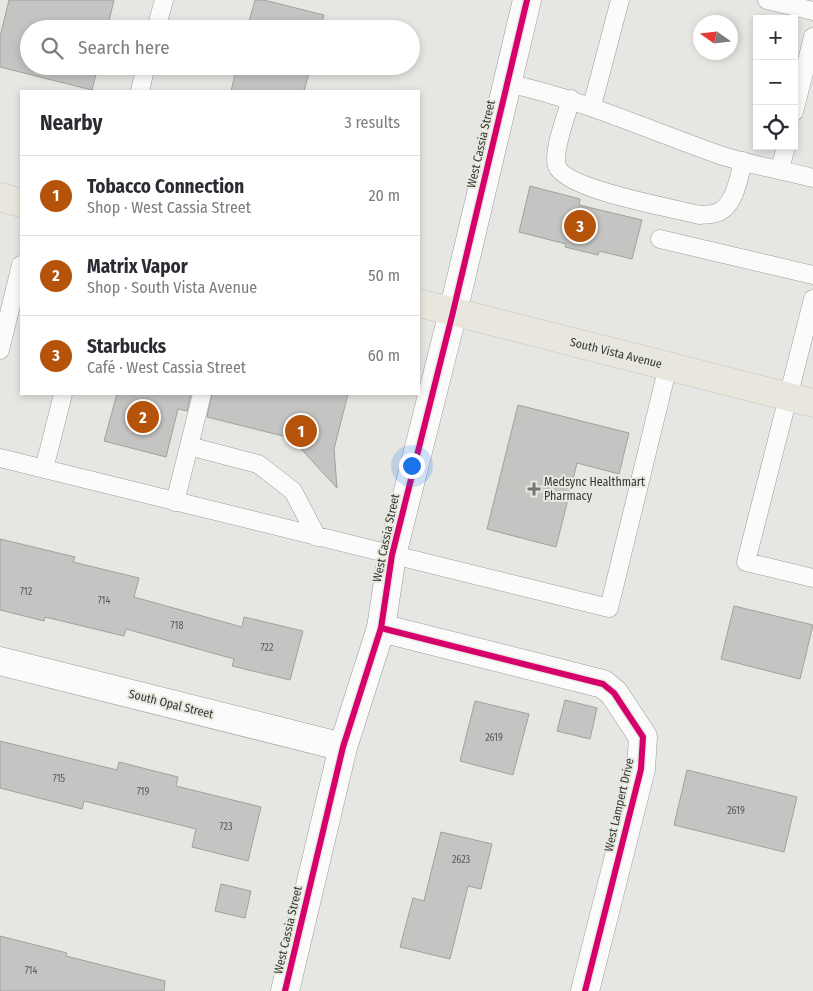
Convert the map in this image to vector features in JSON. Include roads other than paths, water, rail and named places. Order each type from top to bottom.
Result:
[{"type":"main road","points":[[0,197],[20,203]]},
{"type":"main road","name":"South Vista Avenue","points":[[420,303],[801,400]]},
{"type":"street","name":"West Cassia Street","points":[[285,991],[343,748],[381,628],[392,555],[453,312],[527,0]]},
{"type":"street","name":"West Lampert Drive","points":[[381,628],[603,684],[614,693],[643,737],[641,769],[585,991]]},
{"type":"street","name":"South Opal Street","points":[[0,661],[343,748]]},
{"type":"lane","points":[[158,20],[164,0]]},
{"type":"lane","points":[[592,106],[620,0]]},
{"type":"lane","points":[[767,0],[813,11]]},
{"type":"lane","points":[[796,105],[813,37]]},
{"type":"lane","points":[[140,90],[144,75]]},
{"type":"lane","points":[[507,83],[592,106],[722,155],[813,178]]},
{"type":"lane","points":[[571,99],[558,148],[557,166],[564,177],[583,186],[700,215],[717,213],[729,202],[743,161]]},
{"type":"lane","points":[[780,170],[785,150]]},
{"type":"lane","points":[[660,240],[813,276]]},
{"type":"lane","points":[[0,350],[20,269]]},
{"type":"lane","points":[[813,299],[801,400],[746,562],[813,578]]},
{"type":"lane","points":[[0,458],[609,608],[668,366]]},
{"type":"lane","points":[[44,469],[63,395]]},
{"type":"lane","points":[[175,502],[202,395]]},
{"type":"lane","points":[[189,446],[258,464],[293,491],[317,537]]},
{"type":"place","name":"Starbucks","points":[[580,226]]},
{"type":"place","name":"Matrix Vapor","points":[[143,417]]},
{"type":"place","name":"Tobacco Connection","points":[[301,431]]},
{"type":"place","name":"Medsync Healthmart Pharmacy","points":[[534,489]]}]
